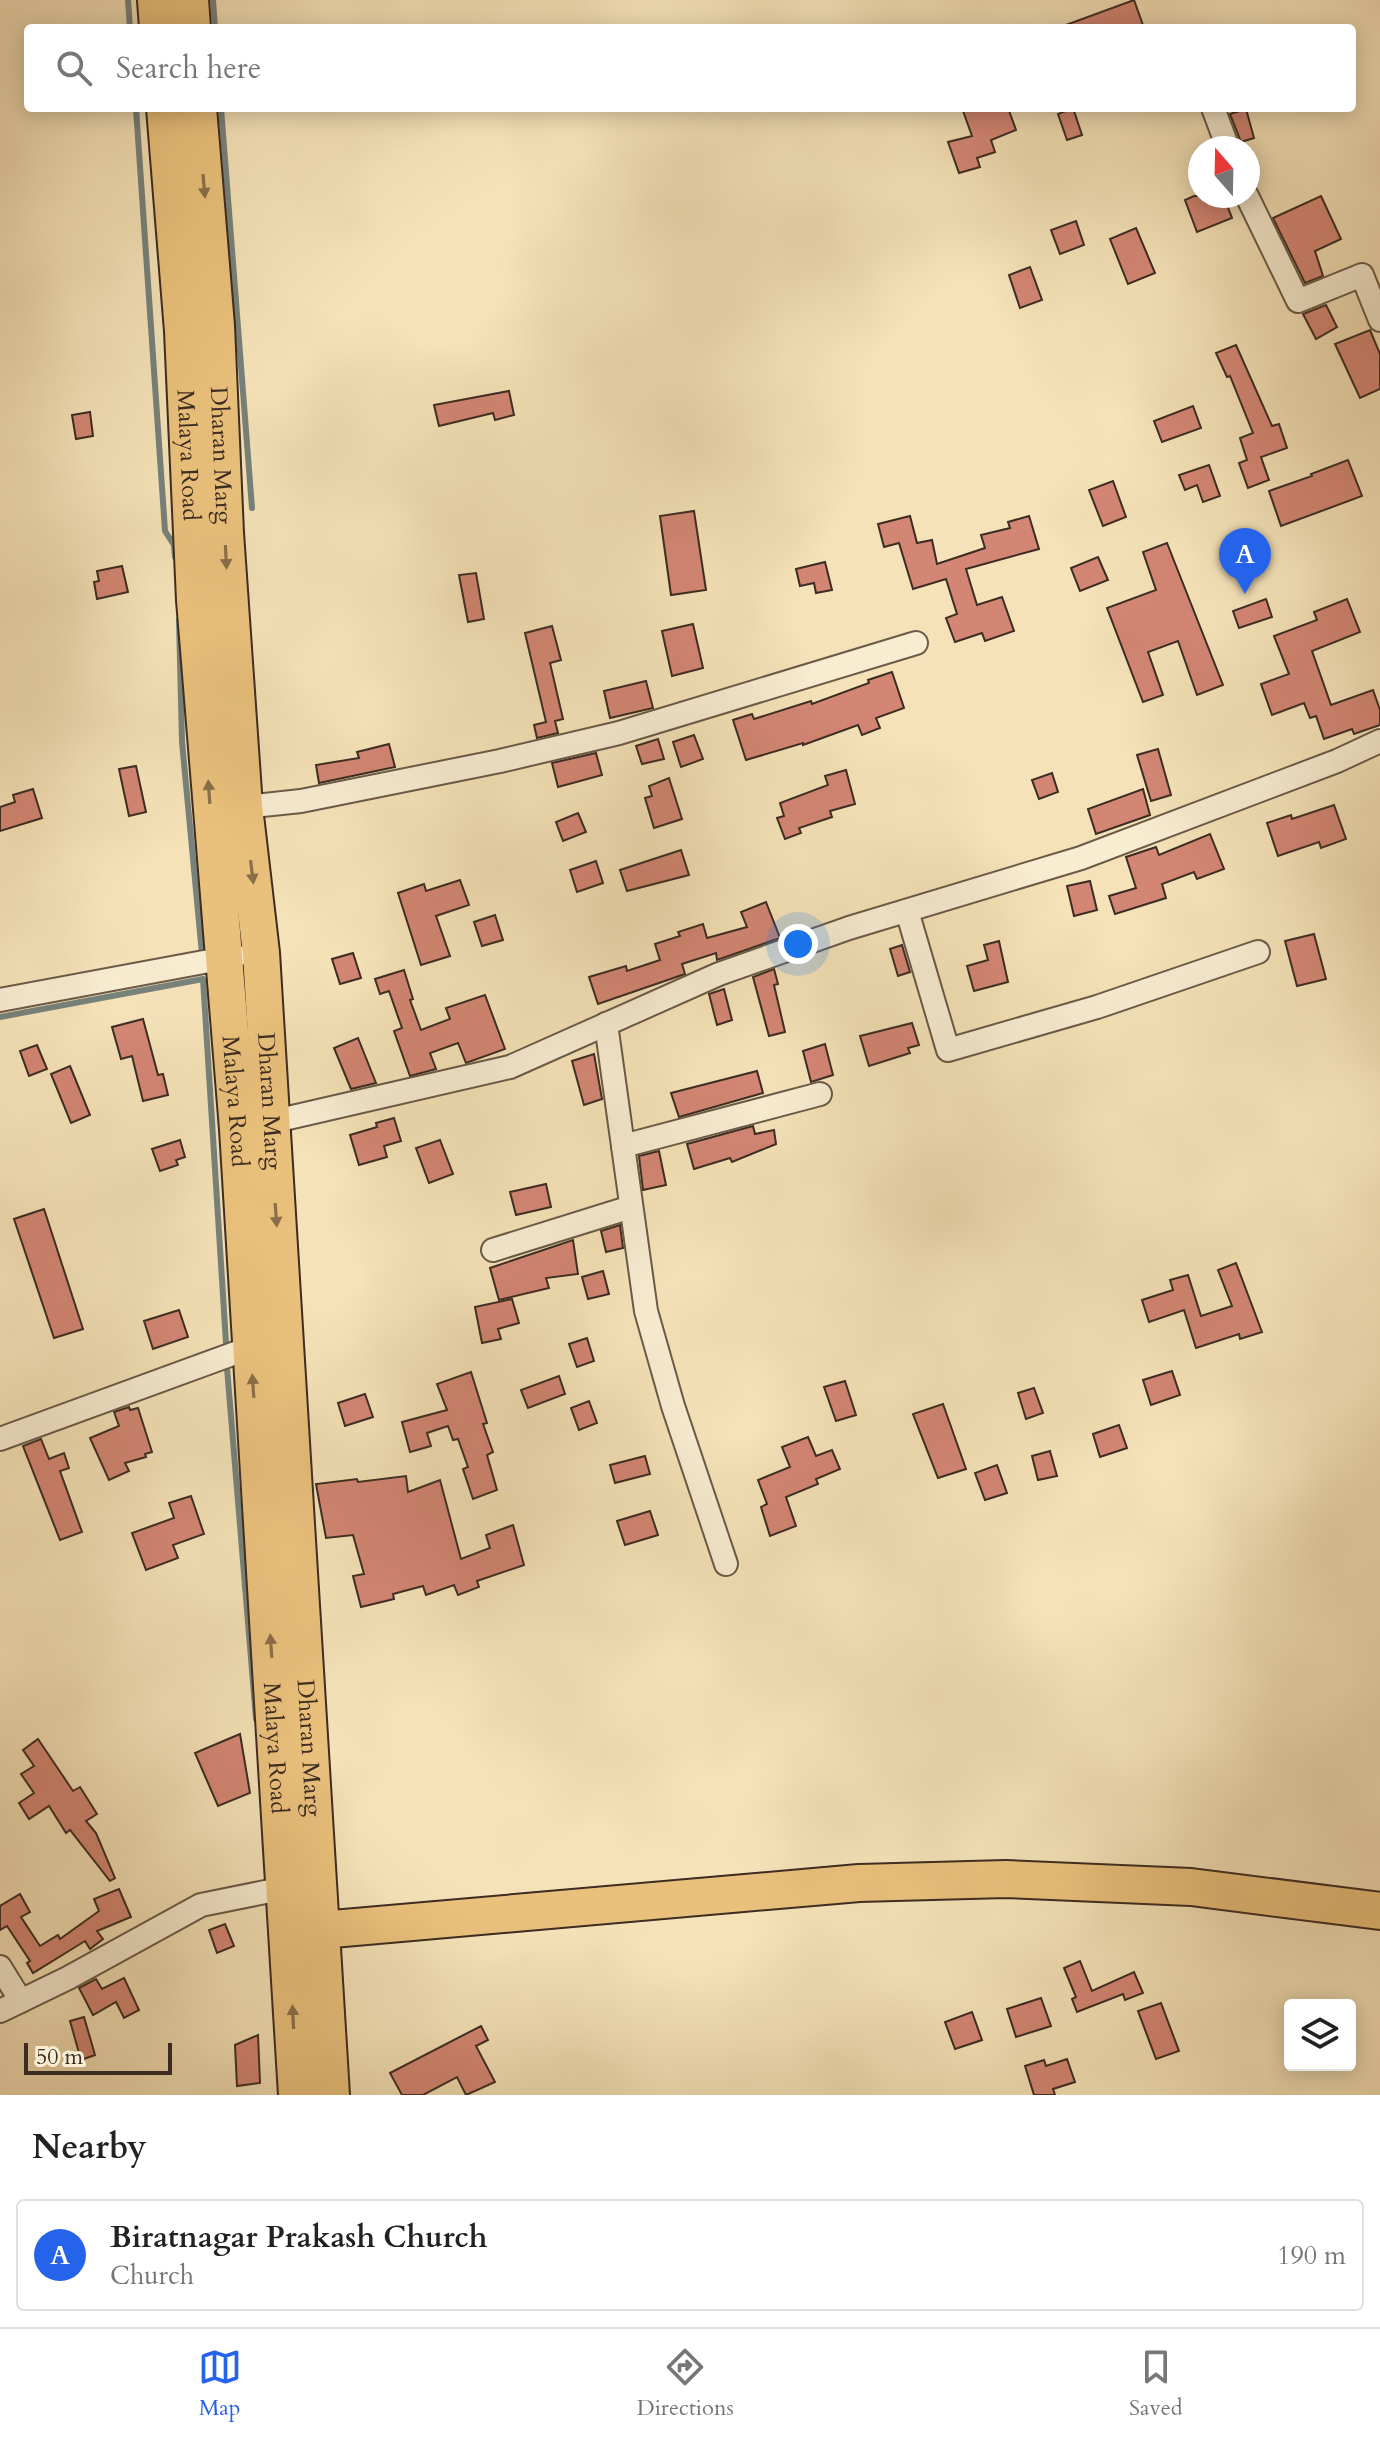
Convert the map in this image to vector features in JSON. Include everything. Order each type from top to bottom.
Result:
[{"type":"main road","points":[[156,0],[158,24]]},
{"type":"main road","points":[[190,0],[192,24]]},
{"type":"main road","name":"Malaya Road","points":[[165,112],[184,346],[195,600],[211,813],[225,958],[254,1126],[250,1347],[303,1884]]},
{"type":"main road","name":"Dharan Marg","points":[[198,112],[216,326],[226,549],[244,807],[261,953],[254,1126],[284,1336],[305,1931],[331,2095]]},
{"type":"main road","points":[[297,2095],[305,1931],[859,1883],[1006,1879],[1191,1887],[1380,1911]]},
{"type":"street","points":[[1214,112],[1224,136]]},
{"type":"street","points":[[1253,208],[1298,301],[1362,275],[1380,320]]},
{"type":"street","points":[[244,807],[316,798],[500,761],[619,733],[916,643]]},
{"type":"street","points":[[254,1126],[510,1067],[719,974],[907,911],[1081,858],[1337,761],[1380,741]]},
{"type":"street","points":[[907,911],[948,1050],[1097,1007],[1258,952]]},
{"type":"street","points":[[0,1000],[261,953]]},
{"type":"street","points":[[606,1024],[646,1311],[673,1406],[726,1564]]},
{"type":"street","points":[[623,1146],[820,1094]]},
{"type":"street","points":[[493,1250],[631,1207]]},
{"type":"street","points":[[0,1439],[284,1336]]},
{"type":"street","points":[[0,2011],[68,1978],[201,1905],[303,1884]]},
{"type":"street","points":[[0,1967],[21,2001]]},
{"type":"building","points":[[1134,0],[1143,24],[1068,24]]},
{"type":"building","points":[[963,112],[1009,112],[1016,130],[991,140],[995,152],[977,158],[980,167],[959,173],[948,142],[972,136]]},
{"type":"building","points":[[1074,112],[1082,135],[1067,140],[1058,114]]},
{"type":"building","points":[[1247,112],[1253,136],[1239,136],[1230,114]]},
{"type":"building","points":[[1321,196],[1341,239],[1315,251],[1323,276],[1305,283],[1273,218]]},
{"type":"building","points":[[1188,208],[1228,208],[1232,218],[1197,232]]},
{"type":"building","points":[[1076,221],[1084,245],[1060,254],[1051,230]]},
{"type":"building","points":[[1136,228],[1155,273],[1128,284],[1110,239]]},
{"type":"building","points":[[1030,267],[1042,300],[1020,308],[1009,275]]},
{"type":"building","points":[[1326,305],[1337,327],[1316,339],[1303,314]]},
{"type":"building","points":[[1370,330],[1380,354],[1380,389],[1360,398],[1335,344]]},
{"type":"building","points":[[1236,345],[1272,426],[1279,424],[1287,448],[1261,457],[1269,480],[1248,488],[1239,463],[1247,460],[1240,438],[1253,433],[1230,376],[1227,377],[1216,353]]},
{"type":"building","points":[[509,391],[514,415],[495,420],[493,413],[439,426],[434,405]]},
{"type":"building","points":[[1193,406],[1201,428],[1162,442],[1154,421]]},
{"type":"building","points":[[90,412],[93,436],[76,439],[72,415]]},
{"type":"building","points":[[1348,460],[1362,496],[1281,526],[1269,491]]},
{"type":"building","points":[[1209,465],[1220,496],[1203,502],[1197,485],[1185,490],[1179,475]]},
{"type":"building","points":[[1113,481],[1126,517],[1103,526],[1089,490]]},
{"type":"building","points":[[694,511],[706,590],[671,595],[660,516]]},
{"type":"building","points":[[910,516],[917,543],[932,540],[937,564],[985,548],[981,535],[1010,528],[1008,522],[1029,516],[1039,549],[966,569],[977,605],[1002,597],[1014,631],[985,641],[982,633],[955,642],[946,618],[957,614],[946,579],[913,589],[899,543],[884,547],[878,524]]},
{"type":"building","points":[[1167,543],[1223,685],[1197,695],[1178,641],[1148,652],[1163,695],[1143,702],[1107,608],[1156,590],[1143,552]]},
{"type":"building","points":[[1098,557],[1108,580],[1080,591],[1071,568]]},
{"type":"building","points":[[825,562],[832,590],[816,593],[814,583],[800,586],[796,569]]},
{"type":"building","points":[[122,566],[128,592],[97,599],[94,582],[99,581],[97,571]]},
{"type":"building","points":[[476,573],[484,619],[468,622],[459,575]]},
{"type":"building","points":[[1266,599],[1272,617],[1239,628],[1233,611]]},
{"type":"building","points":[[1347,599],[1360,632],[1312,651],[1331,705],[1373,690],[1380,710],[1380,725],[1354,734],[1352,729],[1324,739],[1316,716],[1310,718],[1304,703],[1272,715],[1261,684],[1289,674],[1274,636],[1317,620],[1314,612]]},
{"type":"building","points":[[693,624],[703,668],[672,676],[662,631]]},
{"type":"building","points":[[552,626],[561,660],[550,663],[563,719],[555,721],[558,733],[537,738],[534,725],[546,722],[525,633]]},
{"type":"building","points":[[892,672],[904,708],[876,718],[880,728],[862,735],[858,725],[803,745],[746,760],[733,720],[752,714],[754,719],[811,701],[812,704]]},
{"type":"building","points":[[646,681],[653,708],[610,718],[604,691]]},
{"type":"building","points":[[694,735],[703,759],[681,767],[673,742]]},
{"type":"building","points":[[658,739],[664,759],[642,764],[636,746]]},
{"type":"building","points":[[389,744],[395,767],[319,783],[316,765],[359,758],[357,752]]},
{"type":"building","points":[[1158,749],[1171,795],[1151,801],[1137,755]]},
{"type":"building","points":[[596,753],[602,775],[558,787],[552,763]]},
{"type":"building","points":[[136,766],[146,812],[129,816],[119,769]]},
{"type":"building","points":[[846,770],[855,804],[830,811],[832,817],[799,828],[801,833],[785,839],[777,818],[784,816],[780,803],[828,785],[825,776]]},
{"type":"building","points":[[1052,773],[1058,792],[1039,799],[1032,780]]},
{"type":"building","points":[[669,778],[682,819],[654,828],[645,798],[652,796],[649,786]]},
{"type":"building","points":[[33,789],[42,818],[0,831],[0,807],[15,802],[13,795]]},
{"type":"building","points":[[1143,789],[1150,815],[1096,834],[1088,809]]},
{"type":"building","points":[[1334,805],[1346,839],[1321,848],[1319,842],[1278,856],[1267,823],[1291,815],[1292,819]]},
{"type":"building","points":[[578,813],[586,832],[563,841],[556,822]]},
{"type":"building","points":[[1210,834],[1224,869],[1197,879],[1194,872],[1162,884],[1166,898],[1115,914],[1109,896],[1136,888],[1126,857],[1156,847],[1159,855]]},
{"type":"building","points":[[681,850],[689,875],[627,891],[620,870]]},
{"type":"building","points":[[596,861],[603,883],[577,892],[570,870]]},
{"type":"building","points":[[460,880],[469,905],[436,916],[450,956],[421,965],[398,893],[424,884],[426,891]]},
{"type":"building","points":[[1090,881],[1097,910],[1074,916],[1067,886]]},
{"type":"building","points":[[766,902],[780,938],[717,960],[716,953],[682,964],[685,974],[598,1004],[589,977],[626,966],[627,971],[660,960],[655,944],[703,924],[707,938],[747,927],[741,912]]},
{"type":"building","points":[[495,915],[503,940],[482,946],[474,922]]},
{"type":"building","points":[[1314,934],[1326,979],[1297,986],[1285,941]]},
{"type":"building","points":[[999,941],[1008,982],[974,991],[967,966],[988,960],[984,945]]},
{"type":"building","points":[[902,945],[910,972],[898,976],[890,949]]},
{"type":"building","points":[[353,953],[361,978],[340,984],[332,959]]},
{"type":"building","points":[[774,969],[778,984],[774,985],[785,1032],[769,1036],[753,977]]},
{"type":"building","points":[[404,970],[413,999],[410,1000],[421,1030],[450,1019],[446,1008],[485,995],[505,1049],[466,1063],[458,1043],[430,1053],[436,1069],[410,1076],[394,1031],[402,1028],[389,991],[380,994],[375,979]]},
{"type":"building","points":[[724,989],[732,1020],[717,1025],[709,994]]},
{"type":"building","points":[[143,1019],[158,1075],[163,1074],[168,1095],[143,1101],[132,1056],[121,1059],[112,1027]]},
{"type":"building","points":[[912,1023],[919,1045],[908,1048],[910,1053],[869,1066],[860,1036]]},
{"type":"building","points":[[358,1038],[376,1083],[351,1089],[334,1048]]},
{"type":"building","points":[[825,1044],[833,1075],[811,1082],[803,1051]]},
{"type":"building","points":[[37,1045],[47,1069],[29,1076],[20,1051]]},
{"type":"building","points":[[594,1054],[602,1099],[584,1105],[572,1061]]},
{"type":"building","points":[[70,1066],[90,1115],[71,1123],[51,1074]]},
{"type":"building","points":[[757,1071],[763,1093],[679,1117],[671,1093]]},
{"type":"building","points":[[394,1118],[401,1141],[384,1146],[387,1157],[359,1165],[350,1135]]},
{"type":"building","points":[[753,1126],[755,1134],[774,1130],[776,1144],[732,1162],[730,1158],[694,1169],[687,1144]]},
{"type":"building","points":[[180,1140],[185,1157],[176,1160],[178,1165],[160,1171],[152,1149]]},
{"type":"building","points":[[440,1140],[453,1174],[429,1183],[416,1148]]},
{"type":"building","points":[[659,1151],[666,1185],[643,1190],[639,1156]]},
{"type":"building","points":[[546,1184],[551,1207],[516,1215],[510,1192]]},
{"type":"building","points":[[44,1209],[83,1329],[54,1338],[14,1219]]},
{"type":"building","points":[[620,1225],[623,1248],[606,1252],[601,1231]]},
{"type":"building","points":[[573,1240],[578,1274],[546,1278],[549,1288],[499,1300],[490,1268]]},
{"type":"building","points":[[1236,1263],[1262,1332],[1240,1339],[1239,1334],[1196,1348],[1184,1310],[1149,1322],[1142,1300],[1173,1290],[1170,1280],[1188,1275],[1201,1316],[1232,1306],[1218,1270]]},
{"type":"building","points":[[603,1271],[609,1294],[588,1299],[582,1277]]},
{"type":"building","points":[[512,1299],[519,1323],[498,1329],[501,1339],[482,1343],[475,1307]]},
{"type":"building","points":[[179,1310],[188,1337],[153,1349],[144,1321]]},
{"type":"building","points":[[587,1338],[594,1361],[577,1367],[569,1344]]},
{"type":"building","points":[[1172,1371],[1180,1395],[1151,1405],[1143,1380]]},
{"type":"building","points":[[471,1372],[487,1423],[483,1424],[493,1452],[487,1455],[497,1490],[473,1499],[463,1469],[468,1467],[458,1439],[453,1440],[448,1426],[427,1433],[431,1446],[410,1452],[402,1422],[447,1410],[437,1384]]},
{"type":"building","points":[[559,1376],[565,1394],[528,1408],[521,1390]]},
{"type":"building","points":[[845,1381],[856,1415],[836,1421],[824,1387]]},
{"type":"building","points":[[1034,1388],[1043,1413],[1026,1419],[1018,1393]]},
{"type":"building","points":[[365,1394],[373,1417],[345,1426],[338,1403]]},
{"type":"building","points":[[589,1401],[597,1423],[579,1430],[571,1408]]},
{"type":"building","points":[[943,1404],[966,1469],[938,1478],[913,1414]]},
{"type":"building","points":[[129,1407],[130,1410],[138,1408],[152,1452],[125,1463],[129,1471],[109,1480],[90,1438],[119,1426],[114,1412]]},
{"type":"building","points":[[1119,1425],[1127,1448],[1100,1457],[1093,1434]]},
{"type":"building","points":[[808,1437],[816,1456],[832,1450],[840,1469],[816,1479],[818,1484],[786,1497],[796,1526],[770,1536],[761,1507],[767,1504],[758,1480],[790,1467],[782,1447]]},
{"type":"building","points":[[41,1439],[49,1459],[64,1453],[69,1468],[60,1471],[82,1532],[60,1540],[23,1446]]},
{"type":"building","points":[[1050,1451],[1057,1476],[1038,1480],[1032,1456]]},
{"type":"building","points":[[645,1456],[650,1474],[615,1483],[610,1465]]},
{"type":"building","points":[[997,1465],[1007,1493],[985,1500],[975,1473]]},
{"type":"building","points":[[406,1476],[408,1492],[440,1480],[461,1559],[490,1548],[486,1535],[513,1525],[524,1565],[477,1581],[479,1587],[458,1595],[454,1585],[426,1595],[423,1586],[393,1594],[394,1599],[361,1607],[353,1576],[364,1574],[353,1535],[326,1538],[316,1484]]},
{"type":"building","points":[[191,1496],[204,1534],[173,1545],[178,1558],[146,1570],[132,1533],[174,1518],[169,1503]]},
{"type":"building","points":[[650,1511],[658,1535],[625,1545],[617,1521]]},
{"type":"building","points":[[240,1734],[250,1793],[218,1806],[195,1753]]},
{"type":"building","points":[[38,1739],[73,1791],[80,1787],[97,1814],[86,1821],[96,1833],[115,1878],[110,1881],[70,1830],[66,1833],[49,1806],[29,1819],[19,1803],[34,1793],[21,1774],[34,1766],[23,1750]]},
{"type":"building","points":[[119,1889],[131,1917],[97,1931],[103,1939],[90,1949],[85,1941],[33,1973],[27,1963],[30,1961],[7,1926],[0,1930],[0,1906],[20,1894],[30,1912],[21,1917],[40,1946],[58,1935],[60,1939],[99,1911],[94,1899]]},
{"type":"building","points":[[225,1924],[234,1946],[217,1953],[209,1930]]},
{"type":"building","points":[[1080,1961],[1092,1991],[1134,1972],[1143,1993],[1125,2000],[1123,1994],[1077,2012],[1072,1999],[1076,1997],[1064,1968]]},
{"type":"building","points":[[124,1978],[139,2010],[124,2018],[116,2002],[93,2015],[79,1988],[96,1979],[102,1989]]},
{"type":"building","points":[[1041,1998],[1051,2026],[1016,2037],[1007,2009]]},
{"type":"building","points":[[1161,2003],[1179,2051],[1156,2059],[1138,2011]]},
{"type":"building","points":[[972,2012],[982,2040],[955,2049],[945,2022]]},
{"type":"building","points":[[84,2017],[95,2055],[81,2060],[70,2021]]},
{"type":"building","points":[[481,2026],[488,2040],[476,2046],[495,2082],[466,2095],[457,2077],[423,2095],[402,2095],[390,2073]]},
{"type":"building","points":[[258,2035],[260,2083],[237,2086],[235,2045]]},
{"type":"building","points":[[1067,2059],[1075,2082],[1053,2089],[1055,2095],[1034,2095],[1025,2066],[1044,2060],[1046,2066]]},
{"type":"waterway","points":[[128,0],[130,24]]},
{"type":"waterway","points":[[213,0],[215,24]]},
{"type":"waterway","points":[[136,112],[165,531],[174,545],[175,557]]},
{"type":"waterway","points":[[221,112],[252,508]]},
{"type":"waterway","points":[[179,620],[182,742],[202,954]]},
{"type":"waterway","points":[[0,1017],[203,979],[226,1343]]},
{"type":"waterway","points":[[227,1368],[256,1719]]},
{"type":"place","name":"Biratnagar Prakash Church","points":[[1245,594]]}]
